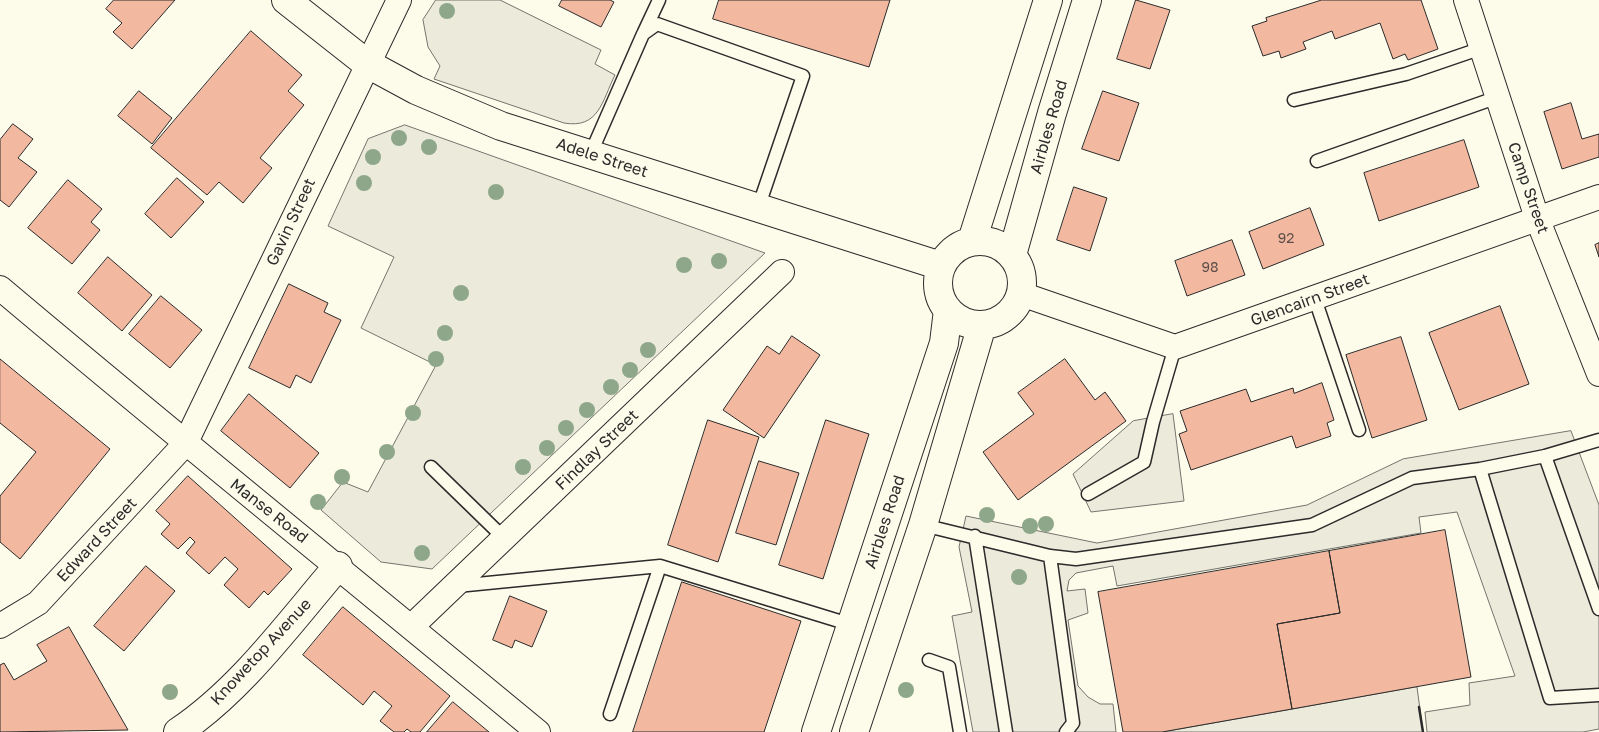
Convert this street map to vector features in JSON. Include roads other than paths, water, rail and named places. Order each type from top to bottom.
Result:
[{"type":"main road","name":"Adele Street","points":[[286,0],[366,63],[416,90],[501,126],[941,266]]},
{"type":"main road","points":[[972,241],[1048,0]]},
{"type":"main road","name":"Airbles Road","points":[[1012,255],[1052,113],[1087,0]]},
{"type":"main road","points":[[941,266],[957,247],[972,241],[990,241],[1001,246],[1012,255],[1022,276],[1021,294],[1013,309],[1003,318],[982,325],[965,322],[948,310]]},
{"type":"main road","name":"Airbles Road","points":[[816,732],[944,343],[948,310],[939,293],[938,279],[941,266]]},
{"type":"main road","points":[[854,732],[923,525],[982,325]]},
{"type":"main road","name":"Knowetop Avenue","points":[[178,732],[198,719],[248,670],[338,566]]},
{"type":"street","name":"Gavin Street","points":[[185,444],[366,63],[398,0]]},
{"type":"street","name":"Camp Street","points":[[1466,0],[1537,218],[1599,374]]},
{"type":"street","name":"Glencairn Street","points":[[1175,347],[1316,299],[1599,197]]},
{"type":"street","name":"Findlay Street","points":[[411,627],[782,272]]},
{"type":"street","name":"Manse Road","points":[[0,288],[185,444],[338,566],[538,732]]},
{"type":"street","points":[[1021,294],[1175,347]]},
{"type":"street","name":"Edward Street","points":[[0,626],[38,603],[185,444]]},
{"type":"lane","points":[[590,154],[659,0]]},
{"type":"lane","points":[[643,34],[657,24],[803,76],[758,208]]},
{"type":"lane","points":[[1294,100],[1406,74],[1482,48]]},
{"type":"lane","points":[[1317,162],[1498,97]]},
{"type":"lane","points":[[1316,299],[1359,430]]},
{"type":"lane","points":[[1088,494],[1144,462],[1153,422],[1175,347]]},
{"type":"lane","points":[[923,525],[975,536],[1050,556],[1076,559],[1312,525],[1412,478],[1480,470],[1545,456],[1599,440]]},
{"type":"lane","points":[[1545,456],[1599,609]]},
{"type":"lane","points":[[431,466],[504,538]]},
{"type":"lane","points":[[1480,470],[1550,698],[1599,695]]},
{"type":"lane","points":[[975,536],[1006,732]]},
{"type":"lane","points":[[1050,556],[1073,722],[1066,732]]},
{"type":"lane","points":[[610,714],[660,566]]},
{"type":"lane","points":[[454,586],[660,566],[852,625]]},
{"type":"lane","points":[[929,660],[949,667],[960,732]]}]
